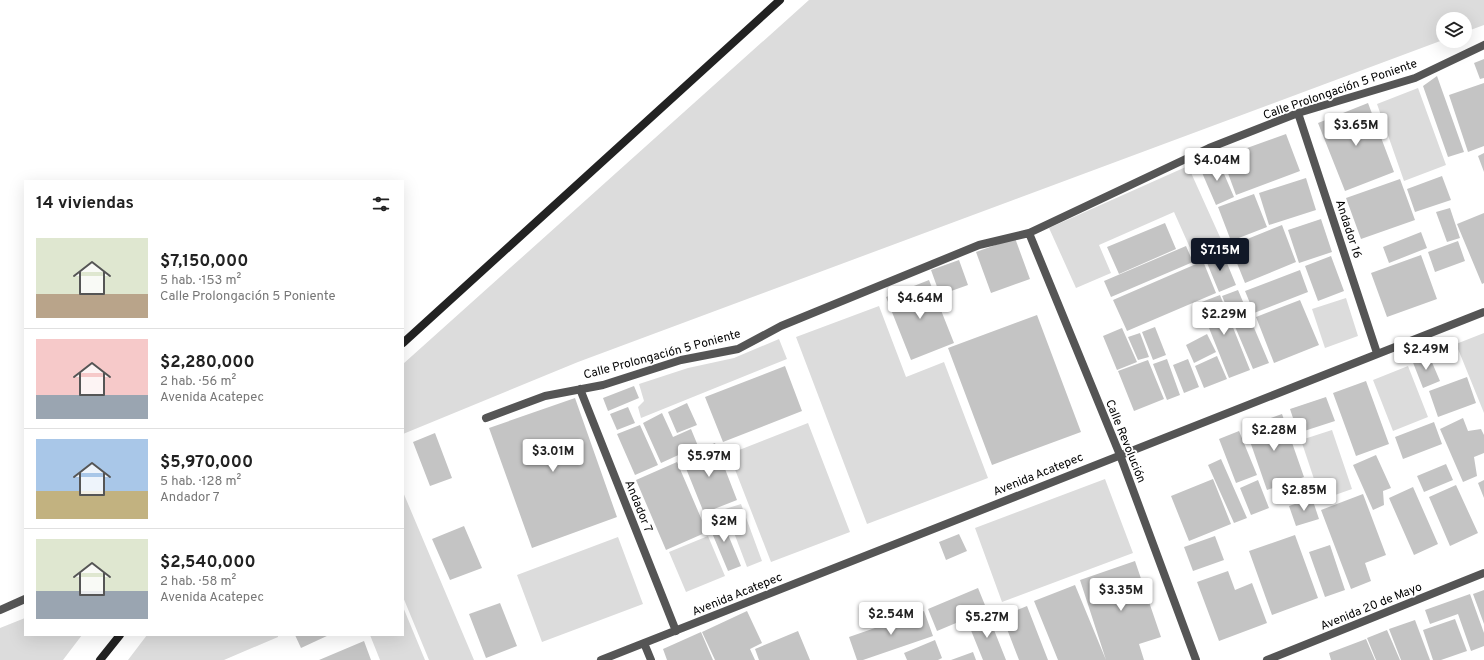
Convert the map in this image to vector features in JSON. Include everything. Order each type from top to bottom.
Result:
[{"type":"street","points":[[404,342],[780,0]]},
{"type":"street","name":"Calle Prolongación 5 Poniente","points":[[486,418],[545,396],[603,385],[680,360],[738,349],[781,326],[979,245],[1028,233],[1209,148],[1298,113],[1415,78],[1484,45]]},
{"type":"street","name":"Andador 16","points":[[1298,113],[1377,352]]},
{"type":"street","name":"Calle Revolución","points":[[1028,233],[1120,455],[1196,660]]},
{"type":"street","name":"Avenida Acatepec","points":[[601,660],[1377,352],[1484,312]]},
{"type":"street","name":"Andador 7","points":[[580,389],[676,631]]},
{"type":"street","name":"Avenida 20 de Mayo","points":[[1267,660],[1484,573]]},
{"type":"street","points":[[0,610],[24,599]]},
{"type":"street","points":[[100,660],[119,636]]},
{"type":"street","points":[[644,643],[651,660]]},
{"type":"shaded area","points":[[809,0],[1484,0],[1484,25],[1472,29],[1472,12],[1436,12],[1436,43],[578,362],[404,434],[404,363]]},
{"type":"shaded area","points":[[1418,88],[1446,165],[1404,181],[1377,104]]},
{"type":"shaded area","points":[[1188,166],[1224,246],[1195,259],[1174,212],[1099,245],[1111,273],[1076,288],[1049,228]]},
{"type":"shaded area","points":[[1346,298],[1358,336],[1325,348],[1312,309]]},
{"type":"shaded area","points":[[879,306],[906,377],[944,362],[988,478],[867,524],[796,337]]},
{"type":"shaded area","points":[[1484,333],[1484,413],[1456,344]]},
{"type":"shaded area","points":[[779,339],[787,359],[641,418],[638,407],[644,401],[639,384],[688,368],[734,358]]},
{"type":"shaded area","points":[[1408,366],[1428,417],[1393,431],[1373,380]]},
{"type":"shaded area","points":[[808,423],[850,532],[771,562],[729,454]]},
{"type":"shaded area","points":[[1332,430],[1352,489],[1321,500],[1301,440]]},
{"type":"shaded area","points":[[1105,479],[1133,553],[1002,602],[975,528]]},
{"type":"shaded area","points":[[404,494],[474,660],[429,660],[404,599]]},
{"type":"shaded area","points":[[741,504],[762,561],[747,567],[725,509]]},
{"type":"shaded area","points":[[708,536],[725,576],[686,592],[669,552]]},
{"type":"shaded area","points":[[618,537],[643,604],[542,642],[517,575]]},
{"type":"shaded area","points":[[404,609],[425,660],[380,660],[370,636],[404,636]]},
{"type":"shaded area","points":[[24,618],[24,636],[81,636],[63,660],[0,660],[0,628]]},
{"type":"shaded area","points":[[146,636],[278,636],[224,660],[128,660]]},
{"type":"building","points":[[1484,59],[1484,78],[1480,79],[1474,63]]},
{"type":"building","points":[[1437,76],[1464,152],[1448,157],[1423,86]]},
{"type":"building","points":[[1484,83],[1484,146],[1468,152],[1449,95]]},
{"type":"building","points":[[1368,103],[1394,172],[1345,191],[1318,123]]},
{"type":"building","points":[[1286,134],[1300,171],[1236,195],[1222,157]]},
{"type":"building","points":[[1484,153],[1484,172],[1478,156]]},
{"type":"building","points":[[1218,160],[1234,197],[1216,205],[1200,168]]},
{"type":"building","points":[[1442,176],[1451,200],[1415,212],[1407,189]]},
{"type":"building","points":[[1306,178],[1316,210],[1269,225],[1259,193]]},
{"type":"building","points":[[1400,179],[1415,220],[1361,239],[1346,198]]},
{"type":"building","points":[[1254,194],[1267,227],[1231,241],[1218,207]]},
{"type":"building","points":[[1450,208],[1460,238],[1447,242],[1436,212]]},
{"type":"building","points":[[1484,213],[1484,283],[1482,284],[1457,224]]},
{"type":"building","points":[[1321,219],[1332,252],[1299,263],[1288,230]]},
{"type":"building","points":[[1165,223],[1176,249],[1119,274],[1107,247]]},
{"type":"building","points":[[1282,225],[1296,262],[1245,283],[1230,246]]},
{"type":"building","points":[[1421,232],[1427,248],[1389,263],[1383,247]]},
{"type":"building","points":[[1015,238],[1030,279],[991,293],[976,252]]},
{"type":"building","points":[[1458,241],[1465,261],[1435,272],[1428,252]]},
{"type":"building","points":[[1186,246],[1193,262],[1111,297],[1104,281]]},
{"type":"building","points":[[1222,251],[1236,285],[1219,292],[1205,258]]},
{"type":"building","points":[[1421,255],[1437,299],[1387,317],[1371,273]]},
{"type":"building","points":[[1331,256],[1344,291],[1318,301],[1305,266]]},
{"type":"building","points":[[959,260],[968,285],[940,295],[931,270]]},
{"type":"building","points":[[1203,261],[1216,293],[1127,331],[1113,300]]},
{"type":"building","points":[[1300,270],[1308,292],[1254,313],[1245,291]]},
{"type":"building","points":[[929,280],[954,343],[911,360],[886,297]]},
{"type":"building","points":[[1238,290],[1269,363],[1253,369],[1222,296]]},
{"type":"building","points":[[1220,295],[1250,370],[1229,378],[1199,303]]},
{"type":"building","points":[[1300,300],[1319,345],[1274,363],[1256,317]]},
{"type":"building","points":[[1037,315],[1081,432],[992,465],[948,348]]},
{"type":"building","points":[[1155,327],[1166,355],[1153,360],[1142,332]]},
{"type":"building","points":[[1122,328],[1137,362],[1117,370],[1103,336]]},
{"type":"building","points":[[1140,333],[1149,357],[1138,360],[1128,337]]},
{"type":"building","points":[[1207,334],[1216,352],[1194,363],[1186,345]]},
{"type":"building","points":[[1428,353],[1440,381],[1423,388],[1412,360]]},
{"type":"building","points":[[1217,356],[1227,379],[1204,388],[1195,366]]},
{"type":"building","points":[[1167,359],[1180,395],[1167,400],[1153,364]]},
{"type":"building","points":[[1188,359],[1199,387],[1184,393],[1173,365]]},
{"type":"building","points":[[1148,360],[1164,399],[1134,411],[1118,371]]},
{"type":"building","points":[[785,366],[802,411],[723,442],[705,397]]},
{"type":"building","points":[[1467,377],[1476,403],[1438,417],[1429,391]]},
{"type":"building","points":[[1366,381],[1389,444],[1356,456],[1333,393]]},
{"type":"building","points":[[634,386],[639,398],[608,411],[603,398]]},
{"type":"building","points":[[1326,397],[1335,421],[1298,433],[1290,409]]},
{"type":"building","points":[[575,398],[617,517],[532,548],[489,428]]},
{"type":"building","points":[[687,403],[697,425],[677,433],[668,412]]},
{"type":"building","points":[[628,407],[635,423],[617,430],[610,414]]},
{"type":"building","points":[[662,413],[673,437],[691,429],[698,446],[661,463],[643,423]]},
{"type":"building","points":[[1282,414],[1304,477],[1267,490],[1245,427]]},
{"type":"building","points":[[1463,418],[1468,431],[1481,429],[1484,435],[1484,453],[1474,457],[1477,476],[1463,482],[1440,429]]},
{"type":"building","points":[[1434,422],[1442,444],[1403,459],[1395,437]]},
{"type":"building","points":[[640,425],[658,465],[635,475],[617,434]]},
{"type":"building","points":[[1239,431],[1257,475],[1236,483],[1219,439]]},
{"type":"building","points":[[435,433],[452,478],[430,486],[413,442]]},
{"type":"building","points":[[715,443],[737,500],[704,513],[681,456]]},
{"type":"building","points":[[1376,455],[1391,488],[1383,491],[1384,505],[1373,510],[1353,465]]},
{"type":"building","points":[[1221,459],[1247,518],[1234,523],[1208,465]]},
{"type":"building","points":[[677,462],[707,532],[666,550],[636,480]]},
{"type":"building","points":[[1446,464],[1453,480],[1424,492],[1417,476]]},
{"type":"building","points":[[1213,479],[1231,524],[1189,541],[1171,496]]},
{"type":"building","points":[[1258,480],[1269,508],[1251,515],[1240,488]]},
{"type":"building","points":[[1484,480],[1484,498],[1478,483]]},
{"type":"building","points":[[1456,485],[1478,533],[1450,546],[1429,497]]},
{"type":"building","points":[[1413,487],[1438,544],[1414,555],[1389,498]]},
{"type":"building","points":[[1363,494],[1386,555],[1365,563],[1371,581],[1351,589],[1321,510]]},
{"type":"building","points":[[1312,498],[1319,519],[1296,526],[1289,506]]},
{"type":"building","points":[[720,515],[741,566],[728,571],[707,521]]},
{"type":"building","points":[[464,526],[482,568],[450,580],[432,539]]},
{"type":"building","points":[[959,534],[967,551],[946,560],[939,542]]},
{"type":"building","points":[[1295,535],[1318,598],[1272,615],[1249,551]]},
{"type":"building","points":[[1215,536],[1224,560],[1193,571],[1184,547]]},
{"type":"building","points":[[1330,545],[1345,590],[1325,597],[1309,552]]},
{"type":"building","points":[[1135,561],[1161,637],[1139,644],[1144,660],[1106,660],[1080,580]]},
{"type":"building","points":[[1228,571],[1235,590],[1252,583],[1267,623],[1219,641],[1197,582]]},
{"type":"building","points":[[1075,585],[1106,660],[1058,660],[1034,601]]},
{"type":"building","points":[[978,588],[987,610],[937,631],[928,609]]},
{"type":"building","points":[[1484,590],[1484,624],[1473,594]]},
{"type":"building","points":[[1470,594],[1484,633],[1484,646],[1471,651],[1458,614],[1430,624],[1425,610]]},
{"type":"building","points":[[500,603],[517,646],[486,658],[469,614]]},
{"type":"building","points":[[1027,606],[1048,660],[1019,660],[1002,616]]},
{"type":"building","points":[[747,611],[762,643],[750,649],[755,660],[715,660],[702,632]]},
{"type":"building","points":[[924,611],[933,636],[863,660],[857,660],[849,637]]},
{"type":"building","points":[[988,615],[1006,660],[983,660],[968,623]]},
{"type":"building","points":[[1455,619],[1467,651],[1441,660],[1433,660],[1423,630]]},
{"type":"building","points":[[1415,620],[1430,660],[1401,660],[1389,629]]},
{"type":"building","points":[[1387,630],[1400,660],[1376,660],[1367,638]]},
{"type":"building","points":[[798,631],[810,660],[759,660],[755,649]]},
{"type":"building","points":[[701,632],[713,660],[667,660],[663,649]]},
{"type":"building","points":[[295,636],[327,636],[301,648]]},
{"type":"building","points":[[1366,639],[1375,660],[1331,660],[1329,653]]},
{"type":"building","points":[[935,640],[942,658],[938,660],[907,660],[904,653]]},
{"type":"building","points":[[364,641],[371,660],[319,660]]},
{"type":"building","points":[[973,652],[976,660],[951,660]]}]
